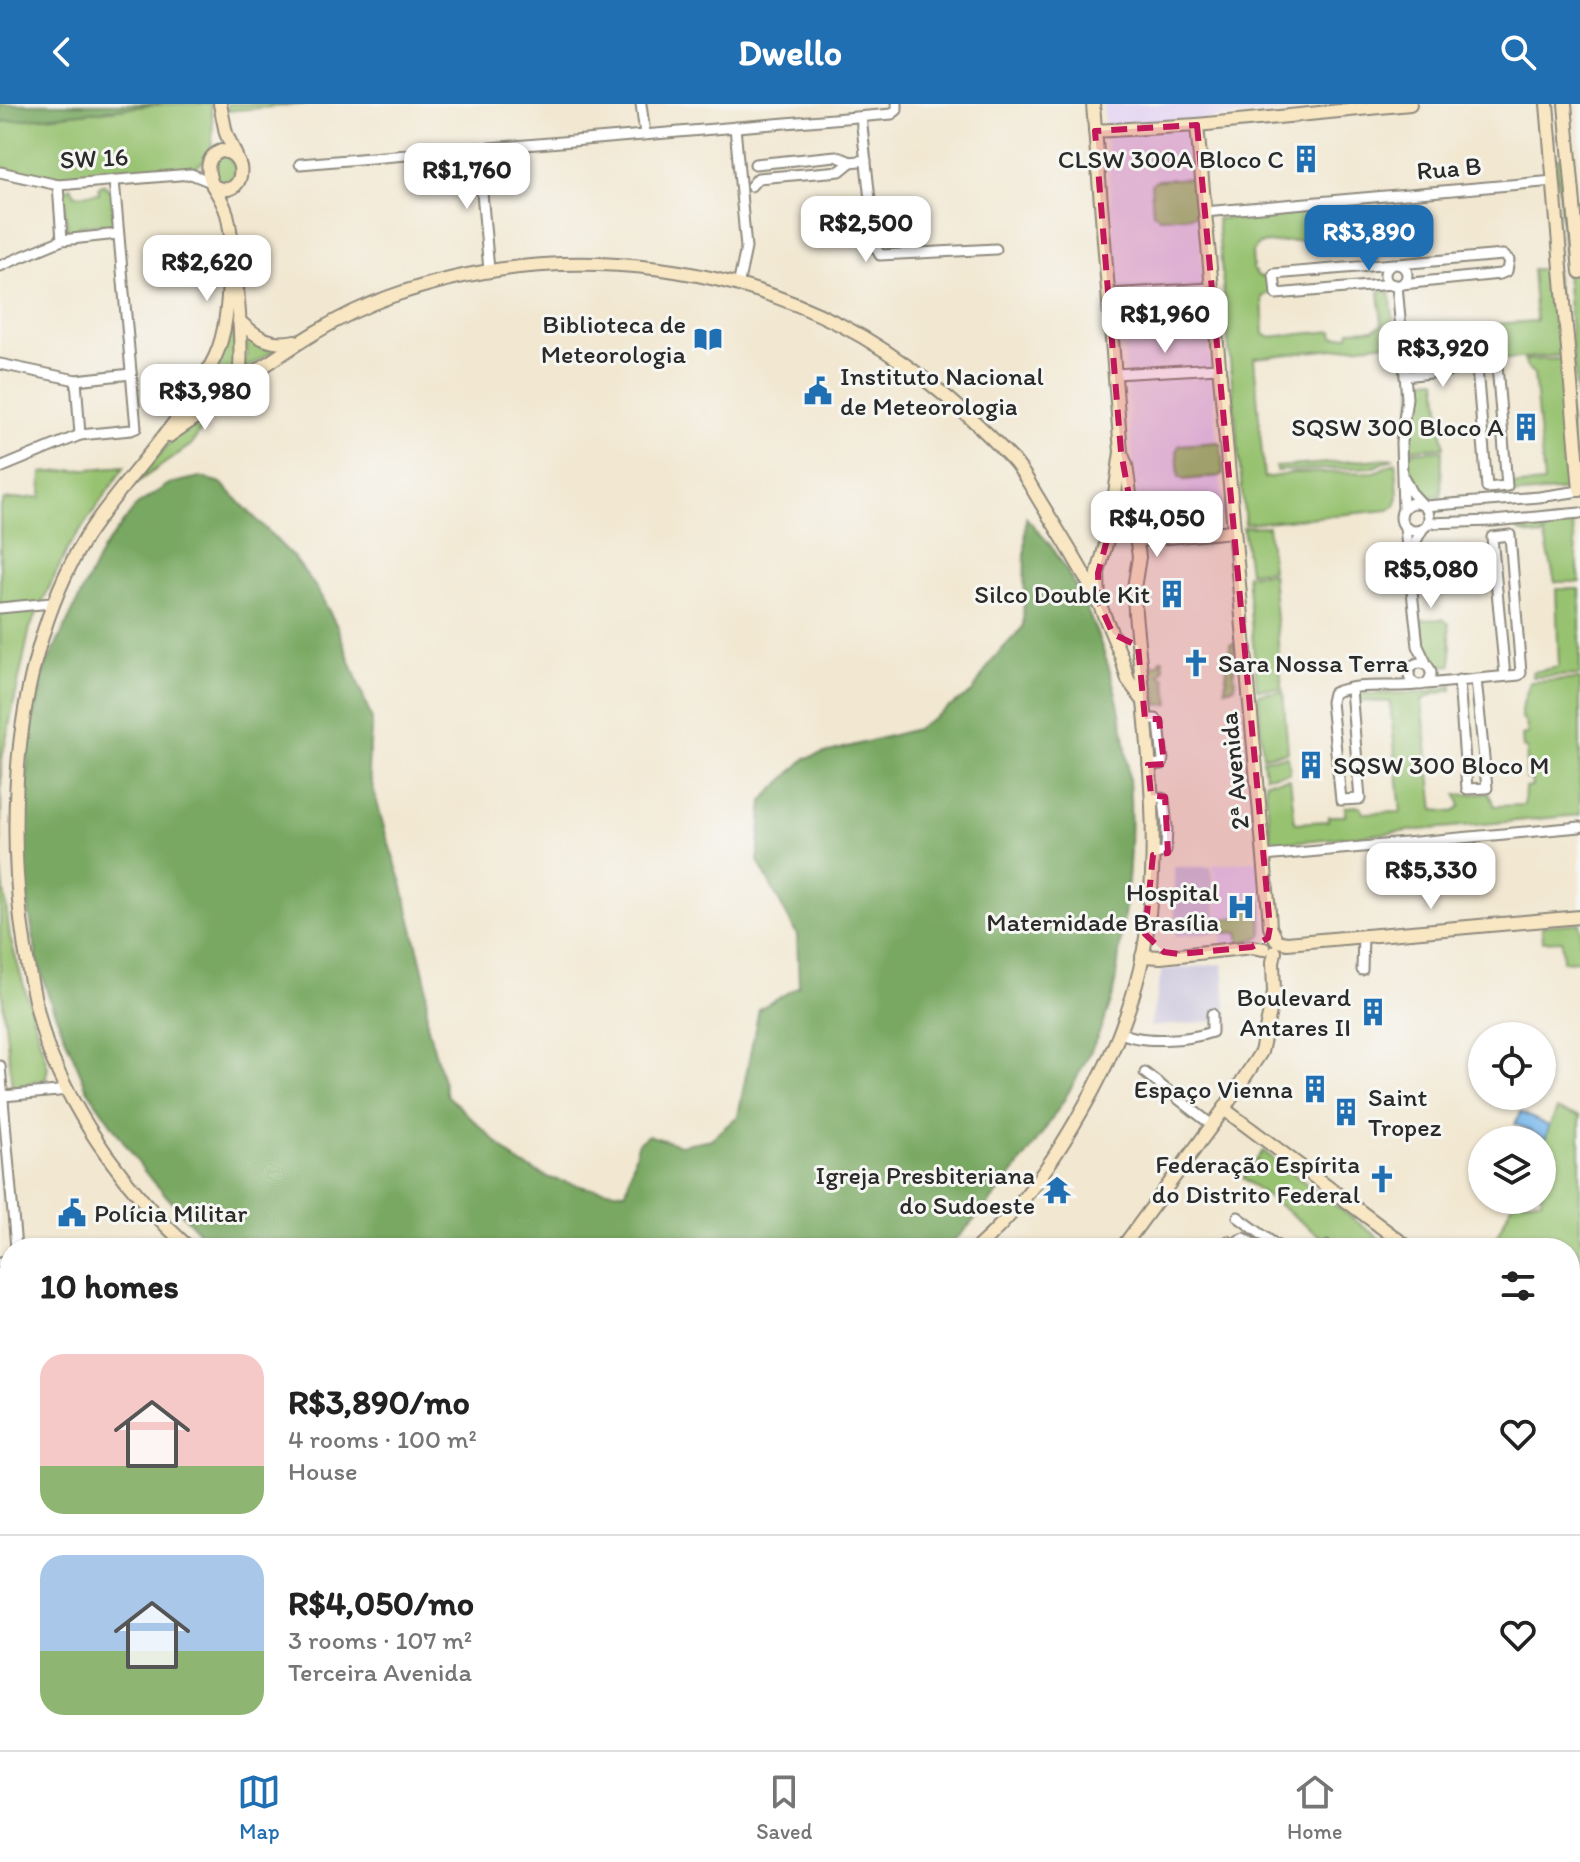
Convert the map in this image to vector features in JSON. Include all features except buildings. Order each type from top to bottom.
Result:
[{"type":"street","points":[[641,104],[645,134]]},
{"type":"street","points":[[300,164],[892,114],[897,110],[897,104]]},
{"type":"street","points":[[1093,104],[1121,452],[1110,529],[1098,573],[1099,603]]},
{"type":"street","points":[[1095,131],[1197,125],[1410,104]]},
{"type":"street","points":[[1403,509],[1412,503],[1423,505],[1539,497],[1580,490],[1547,104]]},
{"type":"street","points":[[1565,104],[1580,272]]},
{"type":"street","points":[[220,111],[240,174],[227,214]]},
{"type":"street","points":[[220,111],[211,158],[212,184],[227,214],[242,346],[238,380],[228,391],[220,394],[213,392],[209,384],[222,331],[231,255]]},
{"type":"street","points":[[861,117],[875,246],[880,255],[996,249]]},
{"type":"street","name":"2ª Avenida","points":[[1129,1238],[1250,1070],[1266,1038],[1274,993],[1197,125]]},
{"type":"street","points":[[735,127],[746,248],[738,286]]},
{"type":"street","points":[[478,148],[489,270]]},
{"type":"street","points":[[1551,148],[1560,154],[1569,148]]},
{"type":"street","points":[[211,158],[228,151],[236,156]]},
{"type":"street","points":[[755,164],[836,156],[851,162],[866,160]]},
{"type":"street","name":"SW 16","points":[[191,174],[211,158]]},
{"type":"street","points":[[751,186],[758,178],[840,171],[851,162]]},
{"type":"street","name":"SW 16","points":[[0,172],[58,185],[191,174],[212,184]]},
{"type":"street","points":[[0,468],[80,435],[136,428],[114,180]]},
{"type":"street","name":"Rua B","points":[[1204,212],[1554,181]]},
{"type":"street","points":[[212,184],[230,190],[236,187]]},
{"type":"street","points":[[58,185],[62,240]]},
{"type":"street","points":[[0,266],[62,240],[118,234]]},
{"type":"street","points":[[1503,255],[1509,260],[1507,271],[1500,274],[1276,294],[1274,274],[1396,264],[1503,255]]},
{"type":"street","points":[[160,443],[302,340],[387,297],[438,282],[489,270],[578,262],[639,266],[738,286],[786,301],[841,325],[929,381],[1014,460],[1079,563],[1113,634],[1128,680],[1143,701]]},
{"type":"street","points":[[1396,264],[1406,270],[1406,280],[1397,285]]},
{"type":"street","points":[[1396,264],[1386,271],[1387,281],[1397,285]]},
{"type":"street","points":[[1376,266],[1377,286]]},
{"type":"street","points":[[1397,285],[1407,398],[1401,442],[1401,519],[1405,528],[1418,646],[1432,676],[1422,684]]},
{"type":"street","points":[[1109,294],[1211,288]]},
{"type":"street","points":[[239,321],[265,342],[281,344],[302,340]]},
{"type":"street","points":[[174,1238],[110,1159],[48,1049],[22,957],[9,856],[8,810],[17,721],[51,603],[85,539],[160,443],[215,356]]},
{"type":"street","points":[[0,364],[76,380],[131,374]]},
{"type":"street","points":[[1405,376],[1497,365],[1507,486],[1487,488],[1477,368]]},
{"type":"street","points":[[1115,374],[1218,368]]},
{"type":"street","points":[[76,380],[80,435]]},
{"type":"street","points":[[987,1238],[1011,1215],[1061,1147],[1100,1079],[1120,1032],[1143,954],[1153,855],[1151,795],[1134,588],[1139,557],[1126,465],[1121,452]]},
{"type":"street","points":[[1402,473],[1411,492],[1429,514],[1414,549],[1411,577]]},
{"type":"street","points":[[1539,497],[1545,507],[1540,516]]},
{"type":"street","points":[[1405,528],[1414,531],[1426,526],[1580,513]]},
{"type":"street","points":[[1110,529],[1130,530],[1136,536],[1160,540],[1233,531]]},
{"type":"street","points":[[1351,689],[1360,799],[1341,800],[1331,702],[1333,693],[1351,689],[1382,686],[1519,675],[1521,672],[1510,535],[1492,537],[1505,676]]},
{"type":"street","points":[[1139,557],[1160,540]]},
{"type":"street","points":[[1079,563],[1107,543]]},
{"type":"street","points":[[1079,563],[1098,573]]},
{"type":"street","points":[[0,608],[51,603]]},
{"type":"street","points":[[1113,634],[1125,640],[1137,634]]},
{"type":"street","points":[[1418,646],[1410,679],[1422,684]]},
{"type":"street","points":[[1382,686],[1418,663],[1459,680]]},
{"type":"street","points":[[1459,680],[1467,789],[1487,788],[1476,679]]},
{"type":"street","points":[[1264,856],[1580,827]]},
{"type":"street","points":[[1143,954],[1179,954],[1580,917]]},
{"type":"street","points":[[1145,934],[1163,955]]},
{"type":"street","points":[[1362,970],[1363,935]]},
{"type":"street","points":[[1139,972],[1163,955]]},
{"type":"street","points":[[1120,1032],[1142,1040],[1202,1035],[1212,1032],[1212,1014]]},
{"type":"street","points":[[0,1068],[2,1125],[15,1238]]},
{"type":"street","points":[[1145,1073],[1212,1125]]},
{"type":"street","points":[[3,1096],[69,1090]]},
{"type":"street","points":[[1224,1109],[1396,1238]]},
{"type":"street","points":[[1238,1217],[1264,1238]]},
{"type":"highlighted area","points":[[1197,125],[1270,927],[1268,938],[1252,947],[1179,954],[1164,952],[1145,934],[1153,855],[1168,853],[1165,797],[1151,795],[1148,765],[1164,764],[1159,719],[1145,719],[1138,646],[1113,634],[1099,603],[1098,573],[1110,529],[1135,529],[1121,452],[1095,131]]},
{"type":"shaded area","points":[[1103,104],[1300,104],[1300,110],[1189,121],[1224,517],[1139,523]]},
{"type":"shaded area","name":"Hospital Maternidade Brasília","points":[[1259,860],[1264,937],[1258,942],[1222,946],[1213,865]]},
{"type":"shaded area","points":[[1174,867],[1211,867],[1219,933],[1175,936]]},
{"type":"shaded area","points":[[1223,964],[1227,1020],[1150,1027],[1162,970]]},
{"type":"green space","points":[[0,104],[163,104],[0,122]]},
{"type":"green space","points":[[163,104],[211,104],[212,144],[209,153],[197,166],[64,180],[0,168],[0,122]]},
{"type":"green space","points":[[227,104],[306,104],[227,111]]},
{"type":"green space","points":[[223,153],[236,166],[234,182],[219,184],[213,170],[216,157]]},
{"type":"green space","points":[[1556,158],[1566,158],[1580,325],[1580,435]]},
{"type":"green space","points":[[1158,180],[1198,180],[1201,211],[1193,216],[1160,218],[1153,212],[1151,184]]},
{"type":"green space","points":[[103,184],[111,191],[114,223],[111,230],[104,232],[102,224],[78,226],[76,235],[68,233],[63,196],[65,190],[71,187],[75,195],[99,193],[99,187]]},
{"type":"green space","points":[[1375,207],[1379,262],[1374,263],[1371,234],[1365,227],[1327,230],[1328,234],[1363,231],[1364,235],[1259,244],[1252,252],[1253,269],[1258,276],[1269,278],[1271,292],[1262,297],[1264,334],[1269,337],[1333,331],[1334,337],[1349,335],[1350,330],[1374,329],[1382,325],[1379,291],[1390,291],[1396,342],[1254,358],[1264,478],[1294,473],[1375,472],[1396,462],[1398,497],[1395,506],[1388,510],[1245,524],[1217,219]]},
{"type":"green space","points":[[1532,269],[1555,270],[1563,355],[1496,360],[1501,332],[1492,324],[1536,321]]},
{"type":"green space","points":[[232,278],[236,368],[220,388],[215,387],[214,372],[226,343]]},
{"type":"green space","points":[[244,332],[257,343],[279,347],[244,370],[247,350]]},
{"type":"green space","points":[[1563,359],[1574,469],[1568,490],[1498,496],[1497,487],[1544,483],[1534,374],[1524,360]]},
{"type":"green space","points":[[1437,379],[1444,447],[1407,449],[1414,380]]},
{"type":"green space","points":[[210,413],[191,445],[135,484],[175,436]]},
{"type":"green space","points":[[1218,442],[1221,445],[1223,473],[1220,476],[1184,480],[1179,477],[1177,449],[1180,445]]},
{"type":"green space","points":[[1442,450],[1441,496],[1416,491],[1410,479],[1407,452]]},
{"type":"green space","points":[[1394,458],[1374,467],[1276,471],[1276,467]]},
{"type":"green space","points":[[125,466],[68,548],[30,628],[1,763],[1,866],[10,938],[48,1068],[45,1080],[12,1087],[0,975],[0,508],[4,500],[41,497],[42,473]]},
{"type":"green space","points":[[200,477],[221,483],[294,558],[317,589],[337,626],[372,720],[368,769],[402,883],[426,982],[427,1024],[447,1095],[517,1162],[550,1178],[588,1188],[626,1192],[638,1143],[648,1135],[680,1145],[711,1139],[738,1116],[759,1009],[799,986],[797,935],[758,861],[763,800],[806,758],[916,729],[972,692],[993,659],[1023,627],[1026,517],[1054,550],[1081,598],[1100,643],[1114,689],[1124,736],[1129,784],[1128,881],[1114,989],[1096,1040],[1040,1136],[971,1224],[957,1238],[204,1238],[144,1171],[87,1089],[50,1001],[37,959],[27,898],[23,822],[29,741],[45,668],[103,549],[137,505],[169,484]]},
{"type":"green space","points":[[1555,521],[1572,523],[1580,582],[1555,582],[1544,533],[1542,537],[1519,532],[1516,528]]},
{"type":"green space","points":[[1268,526],[1272,570],[1249,572],[1243,527]]},
{"type":"green space","points":[[1272,573],[1282,688],[1257,689],[1247,575]]},
{"type":"green space","points":[[1556,589],[1580,589],[1580,675],[1533,677],[1532,672],[1559,667]]},
{"type":"green space","points":[[1443,619],[1449,624],[1452,665],[1436,666],[1423,648],[1422,620]]},
{"type":"green space","points":[[1235,643],[1235,687],[1225,689],[1227,668],[1222,654],[1230,654],[1230,644]]},
{"type":"green space","points":[[1161,659],[1164,669],[1160,675],[1165,678],[1170,704],[1158,705],[1151,665],[1159,664]]},
{"type":"green space","points":[[1580,679],[1580,815],[1271,844],[1265,781],[1290,779],[1295,823],[1328,821],[1329,816],[1345,816],[1345,807],[1361,806],[1363,813],[1401,812],[1390,702],[1358,701],[1358,694],[1422,693],[1452,686],[1452,690],[1431,695],[1422,701],[1434,810],[1453,812],[1461,806],[1457,795],[1488,793],[1495,806],[1524,805],[1525,788],[1532,787],[1531,779],[1526,779],[1527,749],[1523,748],[1522,736],[1528,734],[1521,710],[1530,682]]},
{"type":"green space","points":[[1283,691],[1288,752],[1263,756],[1258,694]]},
{"type":"green space","points":[[1288,756],[1290,773],[1265,776],[1263,759]]},
{"type":"green space","points":[[1261,901],[1260,938],[1239,943],[1239,932],[1225,933],[1224,919],[1240,917],[1245,912],[1244,902]]},
{"type":"green space","points":[[1580,923],[1580,960],[1563,961],[1562,940],[1543,941],[1542,926]]},
{"type":"green space","points":[[1557,1110],[1580,1116],[1580,1238],[1496,1238],[1507,1214],[1556,1214],[1556,1126],[1549,1126]]},
{"type":"green space","points":[[1263,1151],[1379,1238],[1323,1238],[1243,1178]]},
{"type":"water","points":[[1520,1112],[1549,1126],[1519,1126],[1515,1124]]},
{"type":"place","name":"CLSW 300A Bloco C","points":[[1306,159]]},
{"type":"place","name":"Biblioteca de Meteorologia","points":[[708,339]]},
{"type":"place","name":"Instituto Nacional de Meteorologia","points":[[818,391]]},
{"type":"place","name":"SQSW 300 Bloco A","points":[[1526,427]]},
{"type":"place","name":"Silco Double Kit","points":[[1172,594]]},
{"type":"place","name":"Sara Nossa Terra","points":[[1196,663]]},
{"type":"place","name":"SQSW 300 Bloco M","points":[[1311,765]]},
{"type":"place","name":"Hospital Maternidade Brasília","points":[[1241,907]]},
{"type":"place","name":"Boulevard Antares II","points":[[1373,1012]]},
{"type":"place","name":"Espaço Vienna","points":[[1315,1089]]},
{"type":"place","name":"Saint Tropez","points":[[1346,1112]]},
{"type":"place","name":"Federação Espírita do Distrito Federal","points":[[1382,1179]]},
{"type":"place","name":"Igreja Presbiteriana do Sudoeste","points":[[1057,1190]]},
{"type":"place","name":"Polícia Militar","points":[[72,1213]]}]
